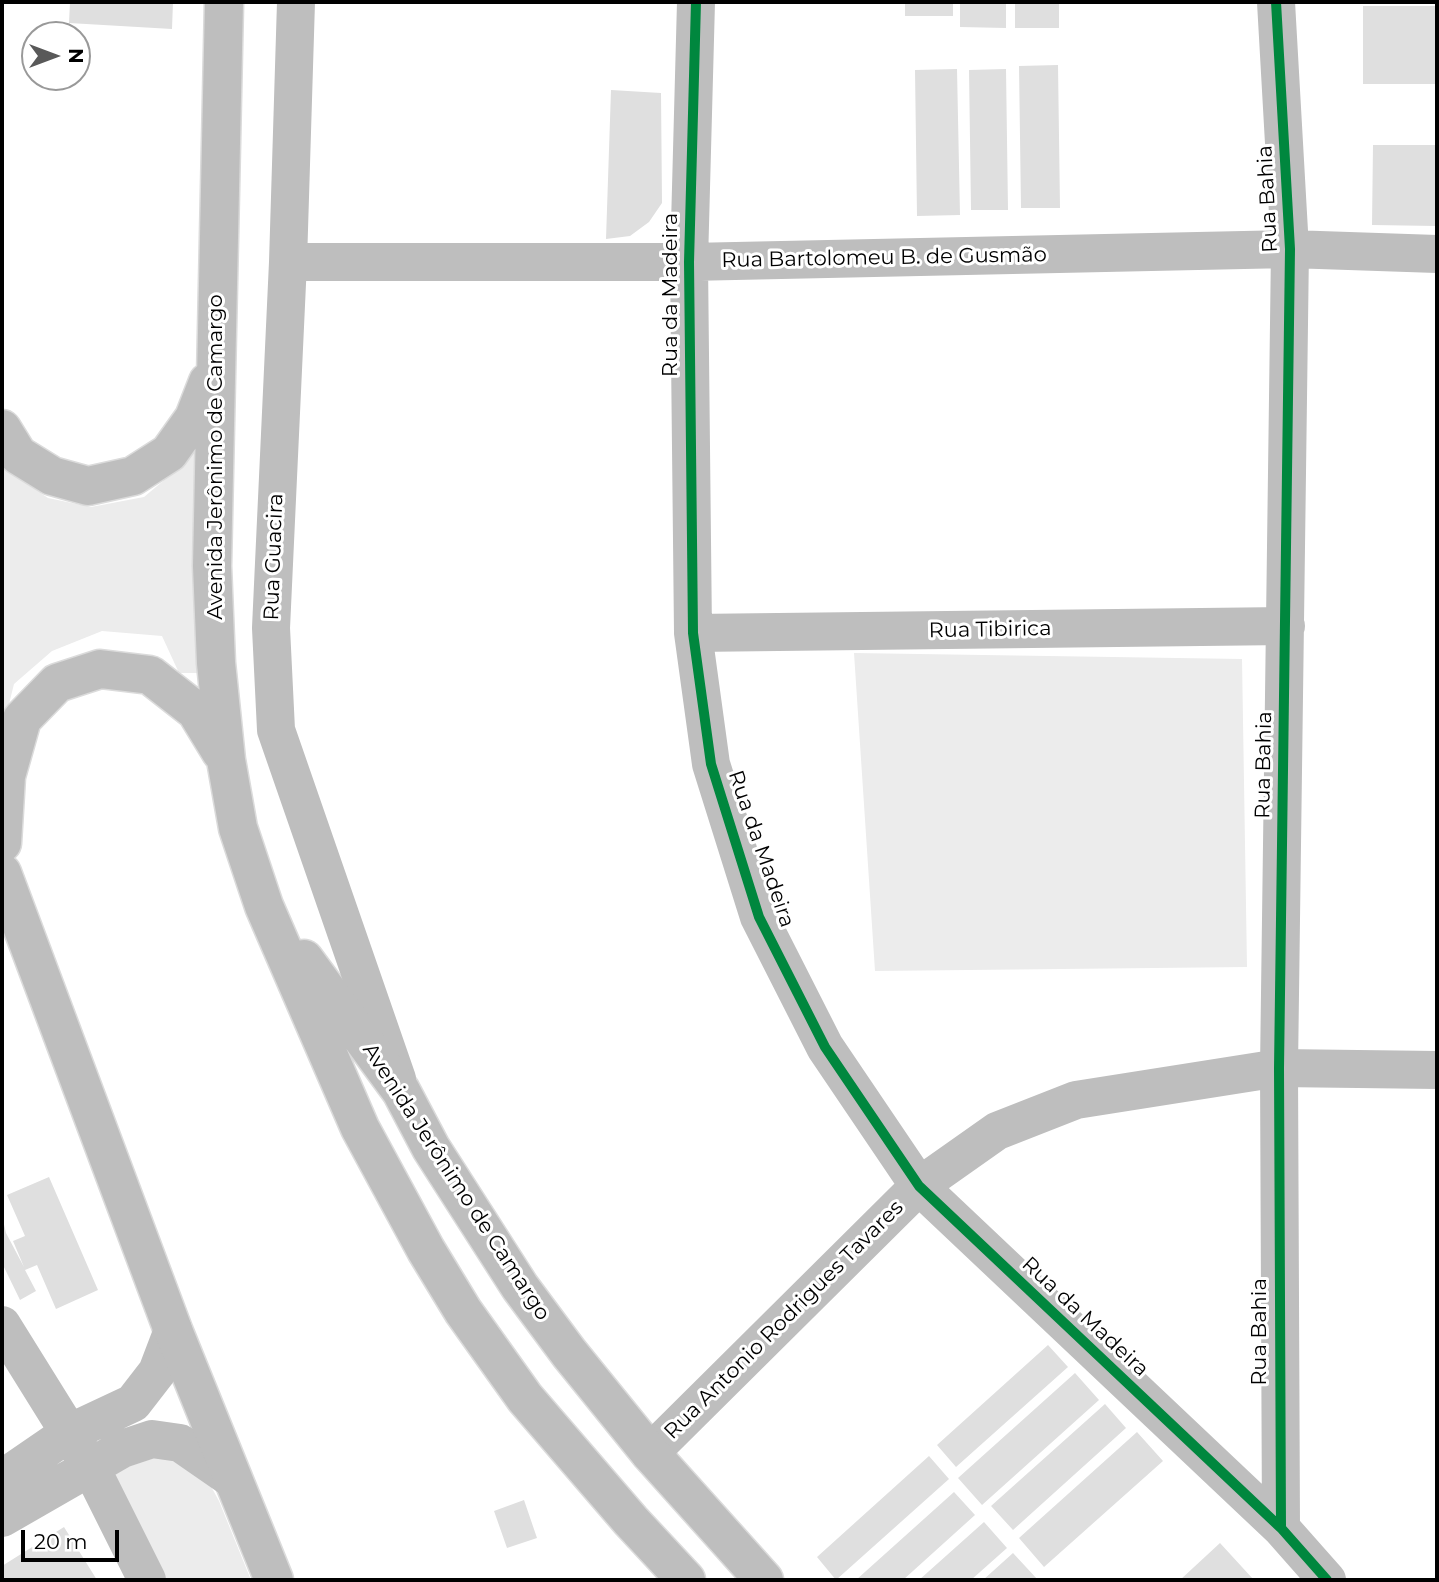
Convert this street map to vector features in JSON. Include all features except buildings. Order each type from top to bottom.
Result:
[{"type":"street","name":"Avenida Jerônimo de Camargo","points":[[224,2],[212,566],[216,663],[226,760],[238,828],[264,906],[360,1128],[426,1250],[463,1311],[525,1398],[631,1521],[686,1580]]},
{"type":"street","name":"Rua Guacira","points":[[296,2],[288,262],[271,628],[276,730],[401,1091]]},
{"type":"street","name":"Rua da Madeira","points":[[696,2],[689,262],[693,633],[711,764],[759,917],[825,1046],[919,1186],[1281,1528],[1327,1580]]},
{"type":"street","name":"Rua Bahia","points":[[1276,2],[1290,249],[1279,1068],[1281,1528]]},
{"type":"street","name":"Rua Bartolomeu B. de Gusmão","points":[[288,262],[689,262],[1290,249],[1437,254]]},
{"type":"street","points":[[2,429],[18,454],[52,476],[88,486],[133,476],[169,453],[194,418],[215,364]]},
{"type":"street","name":"Rua Tibirica","points":[[693,633],[1286,626]]},
{"type":"street","points":[[2,842],[6,776],[22,719],[57,683],[100,669],[150,675],[196,711],[226,760]]},
{"type":"street","points":[[2,873],[173,1330],[274,1580]]},
{"type":"street","name":"Avenida Jerônimo de Camargo","points":[[264,906],[401,1091],[431,1148],[520,1287],[569,1353],[650,1453],[764,1580]]},
{"type":"street","name":"Rua Antonio Rodrigues Tavares","points":[[650,1453],[919,1186],[997,1131],[1076,1100],[1279,1068],[1437,1070]]},
{"type":"street","points":[[2,1325],[91,1468],[147,1580]]},
{"type":"street","points":[[2,1479],[69,1433],[133,1403],[157,1373],[173,1330]]},
{"type":"street","points":[[2,1518],[122,1449],[152,1439],[180,1443],[232,1479]]},
{"type":"shaded area","points":[[202,446],[192,569],[199,673],[179,673],[162,636],[102,631],[52,651],[14,684],[2,732],[2,452],[20,479],[48,498],[91,507],[144,497],[175,471],[184,447]]},
{"type":"shaded area","points":[[854,653],[1242,659],[1247,967],[875,971]]},
{"type":"shaded area","points":[[150,1451],[202,1470],[219,1501],[251,1580],[160,1580],[112,1473]]},
{"type":"cycle path","points":[[696,2],[689,262],[693,633],[711,764],[759,917],[825,1047],[919,1186],[1281,1528],[1327,1580]]},
{"type":"cycle path","points":[[1276,2],[1290,249],[1279,1068],[1281,1528]]}]
